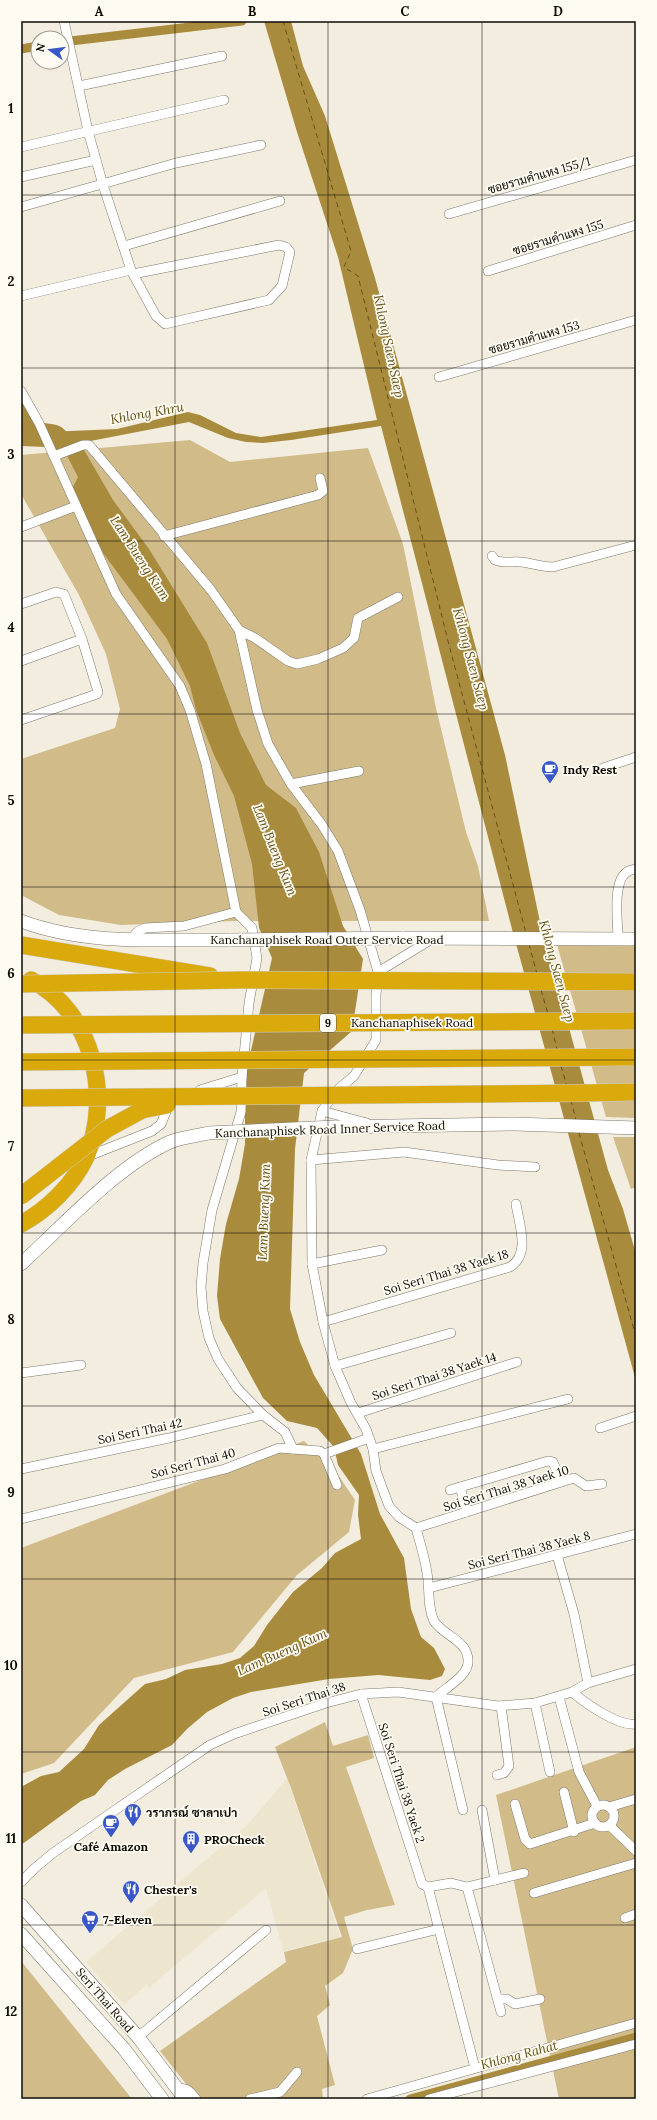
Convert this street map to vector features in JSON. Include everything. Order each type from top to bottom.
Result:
[{"type":"highway","points":[[21,945],[240,980]]},
{"type":"highway","points":[[21,977],[32,980],[51,993],[79,1026],[88,1046],[97,1082],[96,1121],[86,1157],[72,1179],[56,1198],[21,1224]]},
{"type":"highway","points":[[21,984],[240,980],[636,982]]},
{"type":"highway","name":"Kanchanaphisek Road","points":[[21,1025],[636,1021]]},
{"type":"highway","points":[[21,1062],[636,1057]]},
{"type":"highway","points":[[21,1098],[636,1092]]},
{"type":"highway","points":[[21,1196],[91,1141],[142,1110],[183,1102],[231,1097]]},
{"type":"main road","name":"Kanchanaphisek Road Outer Service Road","points":[[21,921],[61,933],[90,938],[231,940],[473,937],[636,939]]},
{"type":"main road","name":"Kanchanaphisek Road Inner Service Road","points":[[21,1264],[115,1178],[140,1160],[171,1142],[209,1133],[335,1126],[515,1124],[636,1128]]},
{"type":"main road","name":"Seri Thai Road","points":[[21,1906],[138,2037],[181,2094]]},
{"type":"main road","name":"Seri Thai Road","points":[[21,1934],[124,2049],[162,2099]]},
{"type":"street","points":[[21,296],[132,272],[279,245],[286,247],[290,252],[282,286],[269,300],[164,324],[156,316],[132,272],[103,185],[88,131],[64,21]]},
{"type":"street","points":[[79,86],[222,56]]},
{"type":"street","points":[[21,147],[224,100]]},
{"type":"street","points":[[21,207],[176,164],[261,145]]},
{"type":"street","points":[[21,177],[96,160]]},
{"type":"street","name":"ซอยรามคำแหง 155/1","points":[[449,214],[636,160]]},
{"type":"street","points":[[124,246],[280,200]]},
{"type":"street","name":"ซอยรามคำแหง 155","points":[[488,271],[636,226]]},
{"type":"street","name":"ซอยรามคำแหง 153","points":[[439,377],[636,320]]},
{"type":"street","points":[[21,391],[55,454],[76,506],[116,594],[180,686],[190,710],[206,764],[236,912],[252,928],[257,950],[257,958],[249,1003],[242,1077],[241,1112],[212,1210],[201,1287],[203,1311],[209,1338],[218,1359],[237,1388],[263,1415],[285,1432],[293,1449]]},
{"type":"street","points":[[55,454],[83,445],[88,445],[211,590],[239,630],[257,710],[268,744],[291,784],[322,825],[338,851],[360,910],[378,972],[376,995],[376,1040],[354,1076],[336,1091],[322,1111],[311,1160],[312,1264],[323,1322],[335,1366],[351,1403],[358,1413],[369,1438],[373,1449],[376,1471],[389,1506],[399,1517],[416,1528],[427,1572],[431,1613],[435,1622],[460,1643],[466,1653],[468,1661],[467,1668],[463,1674],[436,1697],[463,1810]]},
{"type":"street","points":[[164,536],[318,495],[323,491],[320,478]]},
{"type":"street","points":[[21,527],[76,506]]},
{"type":"street","points":[[492,556],[497,561],[504,563],[520,562],[553,567],[636,545]]},
{"type":"street","points":[[21,604],[56,592],[64,594],[82,639],[98,692],[97,694],[21,720]]},
{"type":"street","points":[[239,630],[255,638],[288,661],[298,664],[303,663],[331,654],[342,648],[354,638],[358,618],[398,597]]},
{"type":"street","points":[[21,661],[82,639]]},
{"type":"street","points":[[603,768],[636,757]]},
{"type":"street","points":[[291,784],[360,770]]},
{"type":"street","points":[[618,939],[618,888],[620,880],[626,872],[636,869]]},
{"type":"street","points":[[131,939],[138,930],[145,928],[184,926],[236,912]]},
{"type":"street","points":[[378,972],[433,938]]},
{"type":"street","points":[[86,1157],[152,1131],[161,1124],[172,1097],[181,1092],[208,1088],[242,1077]]},
{"type":"street","points":[[322,1111],[378,1126]]},
{"type":"street","points":[[311,1160],[404,1152],[498,1165],[535,1167]]},
{"type":"street","name":"Soi Seri Thai 38 Yaek 18","points":[[323,1322],[510,1267],[522,1256],[516,1204]]},
{"type":"street","points":[[312,1264],[382,1250]]},
{"type":"street","points":[[335,1366],[451,1333]]},
{"type":"street","name":"Soi Seri Thai 38 Yaek 14","points":[[358,1413],[517,1362]]},
{"type":"street","points":[[21,1373],[81,1365]]},
{"type":"street","points":[[373,1449],[568,1399]]},
{"type":"street","name":"Soi Seri Thai 42","points":[[21,1469],[169,1438],[263,1415]]},
{"type":"street","points":[[600,1428],[636,1416]]},
{"type":"street","points":[[337,1485],[328,1452],[369,1438]]},
{"type":"street","name":"Soi Seri Thai 40","points":[[21,1519],[225,1469],[279,1448],[328,1452]]},
{"type":"street","points":[[450,1490],[548,1461],[553,1462],[561,1482]]},
{"type":"street","name":"Soi Seri Thai 38 Yaek 10","points":[[416,1528],[574,1478],[586,1486],[602,1484]]},
{"type":"street","points":[[460,1487],[467,1512]]},
{"type":"street","name":"Soi Seri Thai 38 Yaek 8","points":[[429,1588],[636,1534]]},
{"type":"street","points":[[557,1555],[574,1614],[588,1683]]},
{"type":"street","name":"Soi Seri Thai 38","points":[[21,1882],[53,1853],[210,1745],[234,1734],[314,1707],[361,1694],[384,1692],[502,1706],[535,1703],[559,1697],[588,1683],[636,1669]]},
{"type":"street","points":[[572,1692],[585,1703],[603,1714],[636,1724]]},
{"type":"street","name":"Soi Seri Thai 38 Yaek 2","points":[[361,1694],[421,1880],[425,1886],[428,1887]]},
{"type":"street","points":[[559,1697],[579,1772],[597,1806]]},
{"type":"street","points":[[535,1703],[550,1772]]},
{"type":"street","points":[[497,1775],[504,1773],[509,1766],[502,1706]]},
{"type":"street","points":[[564,1792],[574,1832]]},
{"type":"street","points":[[595,1824],[592,1815],[597,1806],[603,1804],[609,1806],[636,1799]]},
{"type":"street","points":[[515,1804],[527,1843],[533,1844],[595,1824],[602,1827],[609,1825],[614,1816],[609,1806]]},
{"type":"street","points":[[482,1810],[495,1880]]},
{"type":"street","points":[[609,1825],[636,1851]]},
{"type":"street","points":[[534,1893],[636,1863]]},
{"type":"street","points":[[474,2068],[428,1887],[451,1883],[467,1887],[524,1873]]},
{"type":"street","points":[[467,1887],[502,2012]]},
{"type":"street","points":[[626,1918],[636,1914]]},
{"type":"street","points":[[357,1949],[439,1929]]},
{"type":"street","points":[[138,2037],[266,1930]]},
{"type":"street","points":[[498,1999],[507,1999],[515,2004],[540,1999]]},
{"type":"street","points":[[367,2099],[474,2068],[520,2059],[636,2023]]},
{"type":"street","points":[[429,2099],[636,2044]]},
{"type":"street","points":[[520,2059],[524,2074]]},
{"type":"street","points":[[250,2099],[280,2092],[297,2072]]},
{"type":"street","points":[[181,2094],[184,2088],[188,2090],[196,2099]]},
{"type":"shaded area","points":[[190,440],[230,462],[368,448],[403,544],[436,708],[466,832],[478,866],[489,921],[235,921],[121,925],[59,915],[21,895],[21,759],[115,728],[120,709],[106,654],[79,595],[21,494],[21,455]]},
{"type":"shaded area","points":[[556,941],[636,943],[636,1118],[606,1117]]},
{"type":"shaded area","points":[[613,1137],[636,1137],[636,1187],[631,1189]]},
{"type":"shaded area","points":[[304,1441],[336,1472],[355,1500],[349,1532],[297,1575],[233,1652],[134,1678],[54,1763],[21,1774],[21,1548]]},
{"type":"shaded area","points":[[325,1722],[333,1746],[368,1735],[374,1758],[346,1767],[395,1905],[367,1910],[344,1917],[353,1949],[343,1973],[325,1986],[330,2005],[317,2016],[335,2085],[322,2089],[323,2099],[198,2099],[160,2051],[286,1962],[284,1952],[342,1937],[291,1788],[275,1747]]},
{"type":"shaded area","points":[[636,1747],[636,2099],[559,2099],[496,1795]]},
{"type":"shaded area","points":[[287,1778],[340,1937],[283,1951],[266,1888],[149,1988],[146,1985],[124,2005],[86,1962],[249,1823]]},
{"type":"shaded area","points":[[21,1961],[132,2099],[21,2099]]},
{"type":"water","name":"Khlong Saen Saep","points":[[264,21],[291,21],[303,66],[325,116],[375,278],[505,755],[540,922],[608,1170],[623,1209],[636,1254],[636,1381],[512,929],[381,426],[263,443],[246,442],[228,438],[189,422],[80,443],[113,500],[149,549],[207,643],[240,733],[266,785],[296,808],[319,852],[343,926],[363,959],[352,1031],[304,1073],[295,1149],[290,1309],[300,1342],[314,1375],[361,1454],[380,1514],[404,1558],[411,1609],[421,1637],[434,1648],[445,1669],[442,1676],[430,1680],[378,1675],[329,1679],[251,1692],[233,1698],[207,1712],[187,1729],[172,1745],[125,1769],[108,1780],[95,1795],[81,1801],[21,1845],[21,1787],[41,1776],[59,1772],[84,1749],[99,1725],[145,1684],[166,1679],[185,1670],[222,1664],[240,1658],[254,1646],[267,1625],[293,1592],[322,1568],[335,1553],[361,1539],[358,1515],[359,1495],[338,1465],[334,1447],[317,1428],[287,1421],[263,1398],[220,1319],[217,1296],[220,1259],[226,1224],[239,1179],[245,1144],[245,1077],[272,958],[259,928],[252,864],[234,796],[214,755],[196,710],[190,686],[167,639],[103,553],[73,487],[78,477],[65,452],[46,447],[21,446],[21,405],[47,432],[117,429],[188,412],[200,415],[236,433],[261,437],[377,420],[338,257],[297,132]]},
{"type":"waterway","points":[[70,41],[242,21]]},
{"type":"waterway","points":[[21,49],[30,47]]},
{"type":"waterway","name":"Lam Bueng Kum","points":[[21,410],[35,429],[56,433],[67,446]]},
{"type":"waterway","name":"Khlong Rahat","points":[[410,2099],[636,2037]]},
{"type":"ferry route","points":[[283,21],[351,251],[344,267],[358,276],[449,645],[526,933]]},
{"type":"ferry route","points":[[529,944],[537,974]]},
{"type":"ferry route","points":[[541,990],[548,1014]]},
{"type":"ferry route","points":[[552,1029],[557,1049]]},
{"type":"ferry route","points":[[561,1066],[567,1086]]},
{"type":"ferry route","points":[[571,1100],[576,1120]]},
{"type":"ferry route","points":[[579,1133],[636,1337]]},
{"type":"place","name":"Indy Rest","points":[[550,784]]},
{"type":"place","name":"วราภรณ์ ซาลาเปา","points":[[133,1827]]},
{"type":"place","name":"Café Amazon","points":[[111,1838]]},
{"type":"place","name":"PROCheck","points":[[191,1854]]},
{"type":"place","name":"Chester's","points":[[131,1904]]},
{"type":"place","name":"7-Eleven","points":[[90,1934]]},
{"type":"water label","name":"Khlong Khru","points":[[147,413]]}]
